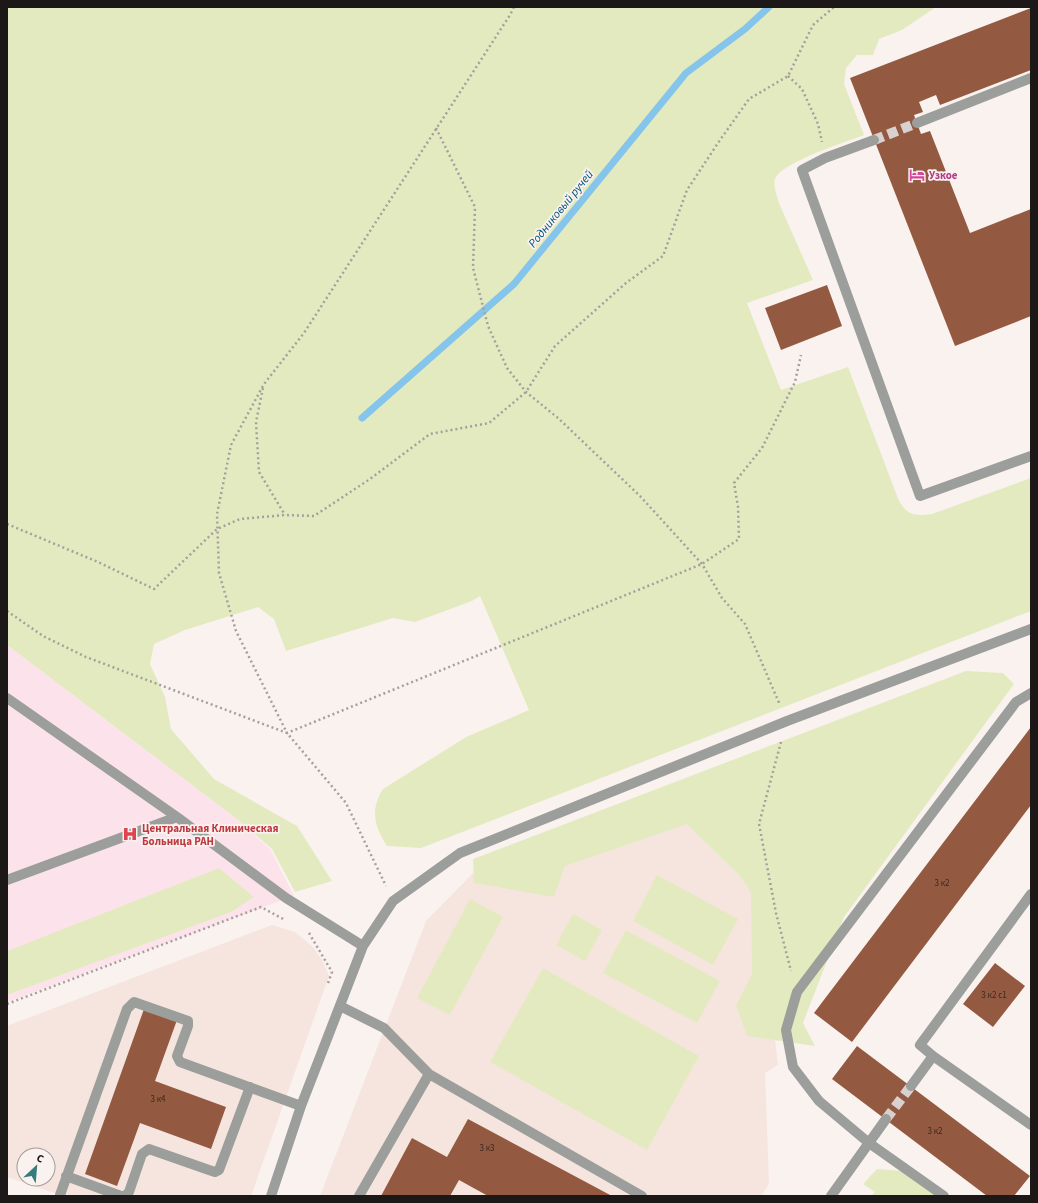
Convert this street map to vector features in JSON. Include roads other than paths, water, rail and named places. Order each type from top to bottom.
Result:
[{"type":"lane","points":[[916,123],[1031,78]]},
{"type":"lane","points":[[874,140],[825,158],[802,170],[920,496],[1031,456]]},
{"type":"lane","points":[[271,1196],[301,1106],[363,946],[393,901],[460,852],[787,721],[1031,629]]},
{"type":"lane","points":[[944,1196],[869,1143],[819,1101],[793,1067],[786,1030],[797,992],[1016,702],[1031,692]]},
{"type":"lane","points":[[7,698],[177,817],[286,898],[363,946]]},
{"type":"lane","points":[[7,880],[177,817]]},
{"type":"lane","points":[[1031,894],[920,1045],[1031,1125]]},
{"type":"lane","points":[[60,1195],[127,1009],[129,1005],[134,1002],[188,1021],[188,1026],[177,1056],[178,1060],[301,1106]]},
{"type":"lane","points":[[340,1006],[384,1028],[429,1074],[642,1196]]},
{"type":"lane","points":[[911,1086],[934,1056]]},
{"type":"lane","points":[[359,1196],[429,1074]]},
{"type":"lane","points":[[124,1196],[128,1192],[142,1154],[149,1149],[214,1172],[219,1170],[250,1087]]},
{"type":"lane","points":[[832,1196],[886,1120]]},
{"type":"lane","points":[[66,1176],[121,1196]]},
{"type":"waterway","name":"Родниковый ручей","points":[[362,418],[514,284],[686,73],[745,29],[769,7]]},
{"type":"tunnel","points":[[874,140],[917,123]]},
{"type":"tunnel","points":[[886,1119],[911,1086]]},
{"type":"place","name":"Узкое","points":[[917,175]]},
{"type":"place","name":"Центральная Клиническая Больница РАН","points":[[130,834]]}]
